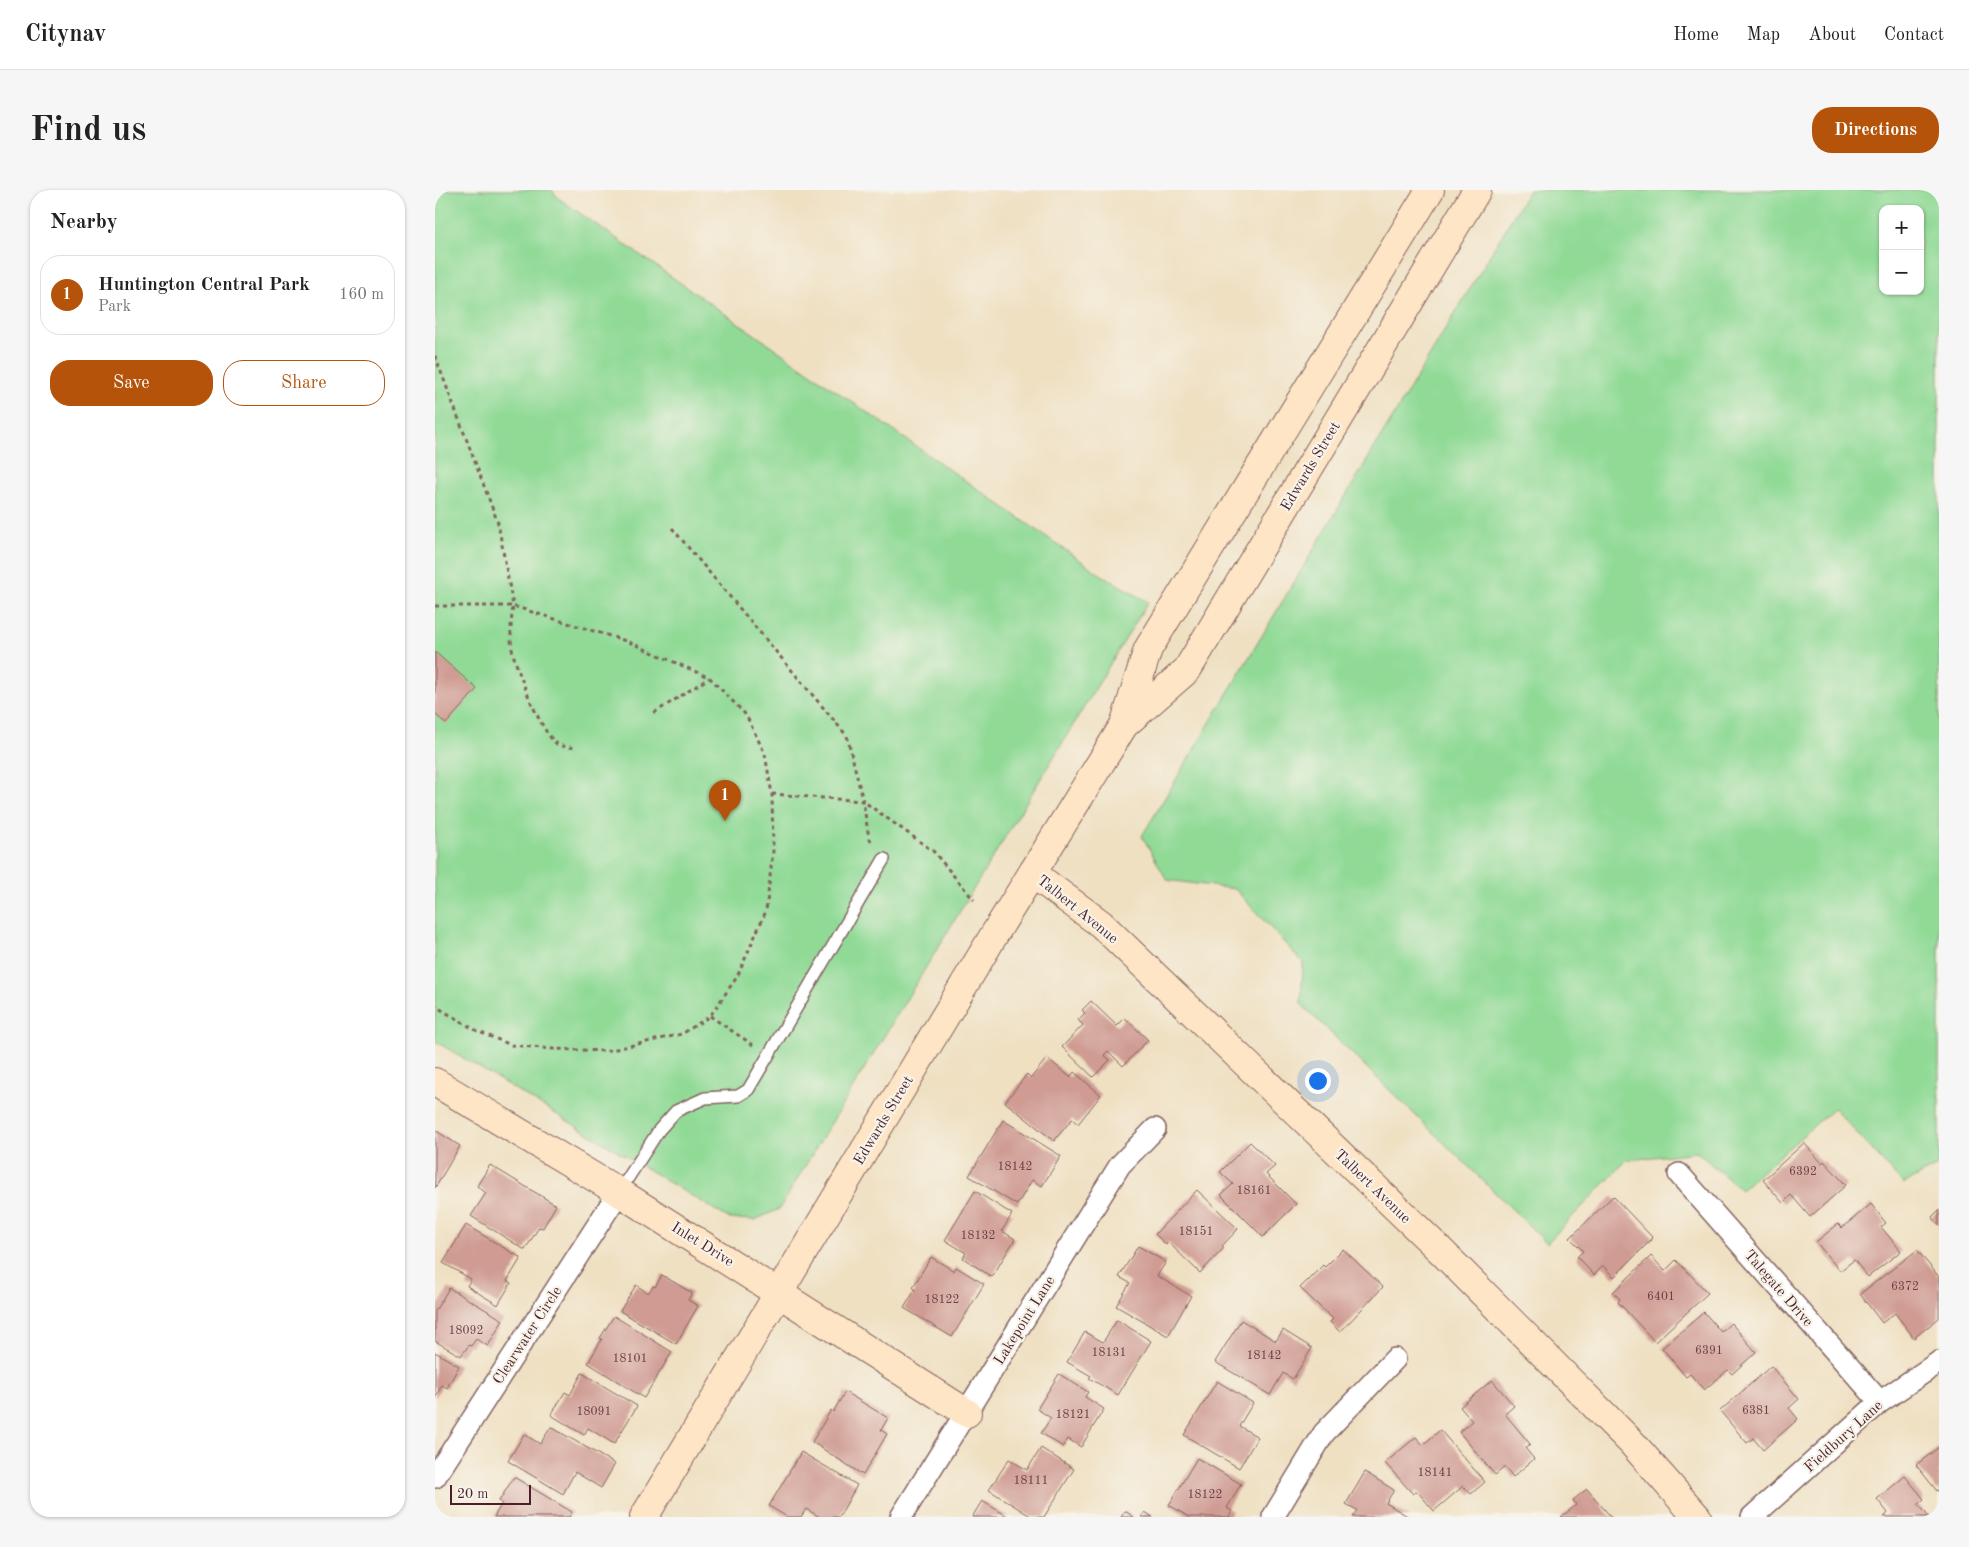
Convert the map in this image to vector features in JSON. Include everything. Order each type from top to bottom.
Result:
[{"type":"main road","name":"Edwards Street","points":[[644,1517],[1032,873],[1124,725],[1148,649],[1430,190]]},
{"type":"main road","name":"Edwards Street","points":[[1124,725],[1187,670],[1477,190]]},
{"type":"main road","name":"Talbert Avenue","points":[[1032,873],[1101,924],[1443,1253],[1633,1444],[1697,1517]]},
{"type":"main road","name":"Inlet Drive","points":[[435,1082],[619,1192],[967,1413]]},
{"type":"street","name":"Lakepoint Lane","points":[[901,1517],[1120,1165],[1155,1129]]},
{"type":"street","name":"Talegate Drive","points":[[1679,1174],[1879,1402]]},
{"type":"street","name":"Clearwater Circle","points":[[435,1477],[619,1192]]},
{"type":"street","points":[[1273,1517],[1324,1433],[1395,1359]]},
{"type":"street","name":"Fieldbury Lane","points":[[1752,1517],[1879,1402],[1939,1362]]},
{"type":"lane","points":[[619,1192],[659,1130],[676,1111],[705,1098],[738,1096],[748,1090],[885,859]]},
{"type":"path","points":[[435,356],[499,523],[513,606],[511,626],[512,649],[526,690],[549,735],[558,744],[576,748]]},
{"type":"path","points":[[672,528],[847,736],[863,801],[869,838],[885,859]]},
{"type":"path","points":[[435,606],[513,606],[629,642],[710,678],[746,715],[765,754],[772,794],[773,851],[766,912],[737,977],[710,1016],[682,1034],[607,1051],[511,1045],[479,1032],[435,1006]]},
{"type":"path","points":[[654,713],[710,678]]},
{"type":"path","points":[[772,794],[863,801],[933,851],[975,900]]},
{"type":"path","points":[[710,1016],[769,1055]]},
{"type":"green space","points":[[435,190],[552,190],[558,198],[1100,574],[1148,602],[779,1209],[755,1220],[730,1219],[435,1041]]},
{"type":"green space","points":[[1529,190],[1939,190],[1939,1165],[1903,1184],[1834,1108],[1741,1190],[1697,1152],[1627,1160],[1547,1243],[1301,1004],[1303,963],[1235,889],[1167,880],[1142,836]]},
{"type":"building","points":[[435,652],[477,689],[446,724],[435,714]]},
{"type":"building","points":[[1091,1001],[1117,1026],[1125,1018],[1148,1040],[1123,1066],[1108,1051],[1104,1055],[1110,1060],[1093,1077],[1062,1047],[1083,1025],[1078,1020],[1085,1013],[1082,1010]]},
{"type":"building","points":[[1047,1058],[1070,1077],[1074,1072],[1101,1095],[1078,1124],[1072,1119],[1054,1141],[1005,1102],[1027,1074],[1031,1078]]},
{"type":"building","points":[[1003,1120],[1061,1156],[1042,1186],[1032,1180],[1017,1205],[969,1176]]},
{"type":"building","points":[[435,1130],[460,1146],[435,1188]]},
{"type":"building","points":[[1250,1142],[1275,1166],[1266,1174],[1296,1204],[1263,1237],[1221,1195],[1233,1184],[1220,1172]]},
{"type":"building","points":[[1804,1143],[1846,1185],[1810,1217],[1791,1195],[1783,1203],[1763,1180]]},
{"type":"building","points":[[490,1165],[556,1205],[543,1228],[539,1227],[525,1250],[471,1216],[486,1193],[477,1186]]},
{"type":"building","points":[[1197,1190],[1238,1229],[1222,1246],[1224,1248],[1200,1273],[1168,1242],[1166,1245],[1155,1234]]},
{"type":"building","points":[[975,1191],[1012,1214],[1002,1231],[1015,1239],[992,1277],[963,1258],[966,1253],[945,1240]]},
{"type":"building","points":[[1613,1196],[1653,1238],[1614,1277],[1603,1266],[1594,1275],[1577,1257],[1583,1251],[1570,1238]]},
{"type":"building","points":[[1871,1204],[1886,1223],[1881,1227],[1901,1251],[1868,1277],[1854,1260],[1840,1271],[1816,1242],[1838,1224],[1842,1228]]},
{"type":"building","points":[[1939,1210],[1939,1226],[1932,1217]]},
{"type":"building","points":[[466,1225],[521,1258],[507,1281],[511,1283],[498,1305],[467,1286],[471,1279],[443,1263]]},
{"type":"building","points":[[1138,1246],[1166,1262],[1157,1276],[1191,1296],[1168,1336],[1116,1306],[1130,1283],[1119,1277]]},
{"type":"building","points":[[1343,1249],[1383,1287],[1340,1332],[1330,1322],[1333,1319],[1300,1288],[1323,1265],[1325,1267]]},
{"type":"building","points":[[1917,1250],[1939,1277],[1939,1318],[1914,1338],[1895,1313],[1882,1323],[1860,1294]]},
{"type":"building","points":[[1651,1256],[1665,1271],[1676,1260],[1708,1293],[1655,1342],[1618,1302],[1620,1299],[1613,1292]]},
{"type":"building","points":[[931,1257],[954,1271],[956,1267],[984,1284],[952,1337],[904,1308],[915,1290],[913,1287]]},
{"type":"building","points":[[662,1275],[692,1293],[688,1300],[698,1306],[676,1344],[620,1311],[636,1285],[648,1293],[653,1286],[655,1287]]},
{"type":"building","points":[[449,1288],[503,1320],[488,1346],[476,1339],[461,1356],[435,1341],[435,1311]]},
{"type":"building","points":[[1704,1312],[1721,1332],[1731,1323],[1756,1352],[1732,1374],[1728,1370],[1704,1390],[1690,1374],[1686,1377],[1662,1348]]},
{"type":"building","points":[[614,1316],[672,1352],[644,1398],[588,1363],[602,1339],[600,1338]]},
{"type":"building","points":[[1117,1320],[1151,1341],[1118,1395],[1067,1362],[1085,1332],[1103,1342]]},
{"type":"building","points":[[1241,1320],[1276,1341],[1283,1330],[1312,1348],[1293,1379],[1283,1373],[1270,1395],[1215,1362]]},
{"type":"building","points":[[435,1352],[459,1366],[447,1388],[442,1385],[435,1398]]},
{"type":"building","points":[[1771,1366],[1799,1399],[1789,1408],[1798,1419],[1763,1450],[1753,1438],[1747,1443],[1720,1411]]},
{"type":"building","points":[[582,1373],[637,1406],[614,1444],[588,1428],[584,1435],[551,1415],[565,1392],[570,1395]]},
{"type":"building","points":[[1059,1374],[1088,1392],[1085,1397],[1104,1409],[1081,1447],[1068,1439],[1063,1447],[1041,1433],[1051,1418],[1037,1409]]},
{"type":"building","points":[[1492,1380],[1514,1406],[1505,1414],[1530,1444],[1525,1448],[1534,1459],[1513,1477],[1505,1467],[1495,1475],[1459,1432],[1472,1421],[1460,1407]]},
{"type":"building","points":[[1217,1381],[1253,1403],[1239,1426],[1258,1437],[1239,1468],[1184,1435]]},
{"type":"building","points":[[845,1392],[888,1418],[881,1430],[887,1434],[863,1475],[812,1442],[831,1410],[833,1412]]},
{"type":"building","points":[[551,1427],[615,1464],[601,1488],[575,1472],[563,1494],[508,1461],[524,1434],[540,1444]]},
{"type":"building","points":[[1440,1430],[1485,1482],[1471,1494],[1463,1486],[1434,1511],[1417,1491],[1413,1494],[1385,1463],[1416,1437],[1423,1445]]},
{"type":"building","points":[[1939,1447],[1939,1490],[1937,1491],[1916,1465]]},
{"type":"building","points":[[1041,1448],[1074,1469],[1044,1517],[1032,1517],[989,1490],[1009,1459],[1027,1470]]},
{"type":"building","points":[[801,1452],[857,1485],[839,1517],[820,1517],[806,1509],[801,1517],[787,1517],[769,1506]]},
{"type":"building","points":[[1197,1458],[1241,1484],[1227,1508],[1232,1511],[1229,1517],[1189,1517],[1169,1505]]},
{"type":"building","points":[[1365,1472],[1394,1490],[1386,1503],[1409,1517],[1353,1517],[1357,1510],[1346,1504]]},
{"type":"building","points":[[1905,1476],[1924,1499],[1918,1504],[1929,1517],[1884,1517],[1888,1513],[1877,1499]]},
{"type":"building","points":[[514,1477],[572,1512],[569,1517],[494,1517],[502,1503],[499,1501]]},
{"type":"building","points":[[1587,1489],[1611,1517],[1561,1517],[1576,1505],[1573,1500]]},
{"type":"building","points":[[982,1501],[1009,1517],[972,1517]]},
{"type":"building","points":[[1125,1511],[1134,1517],[1121,1517]]},
{"type":"building","points":[[1145,1512],[1153,1517],[1141,1517]]},
{"type":"place","name":"Huntington Central Park","points":[[725,821]]}]
